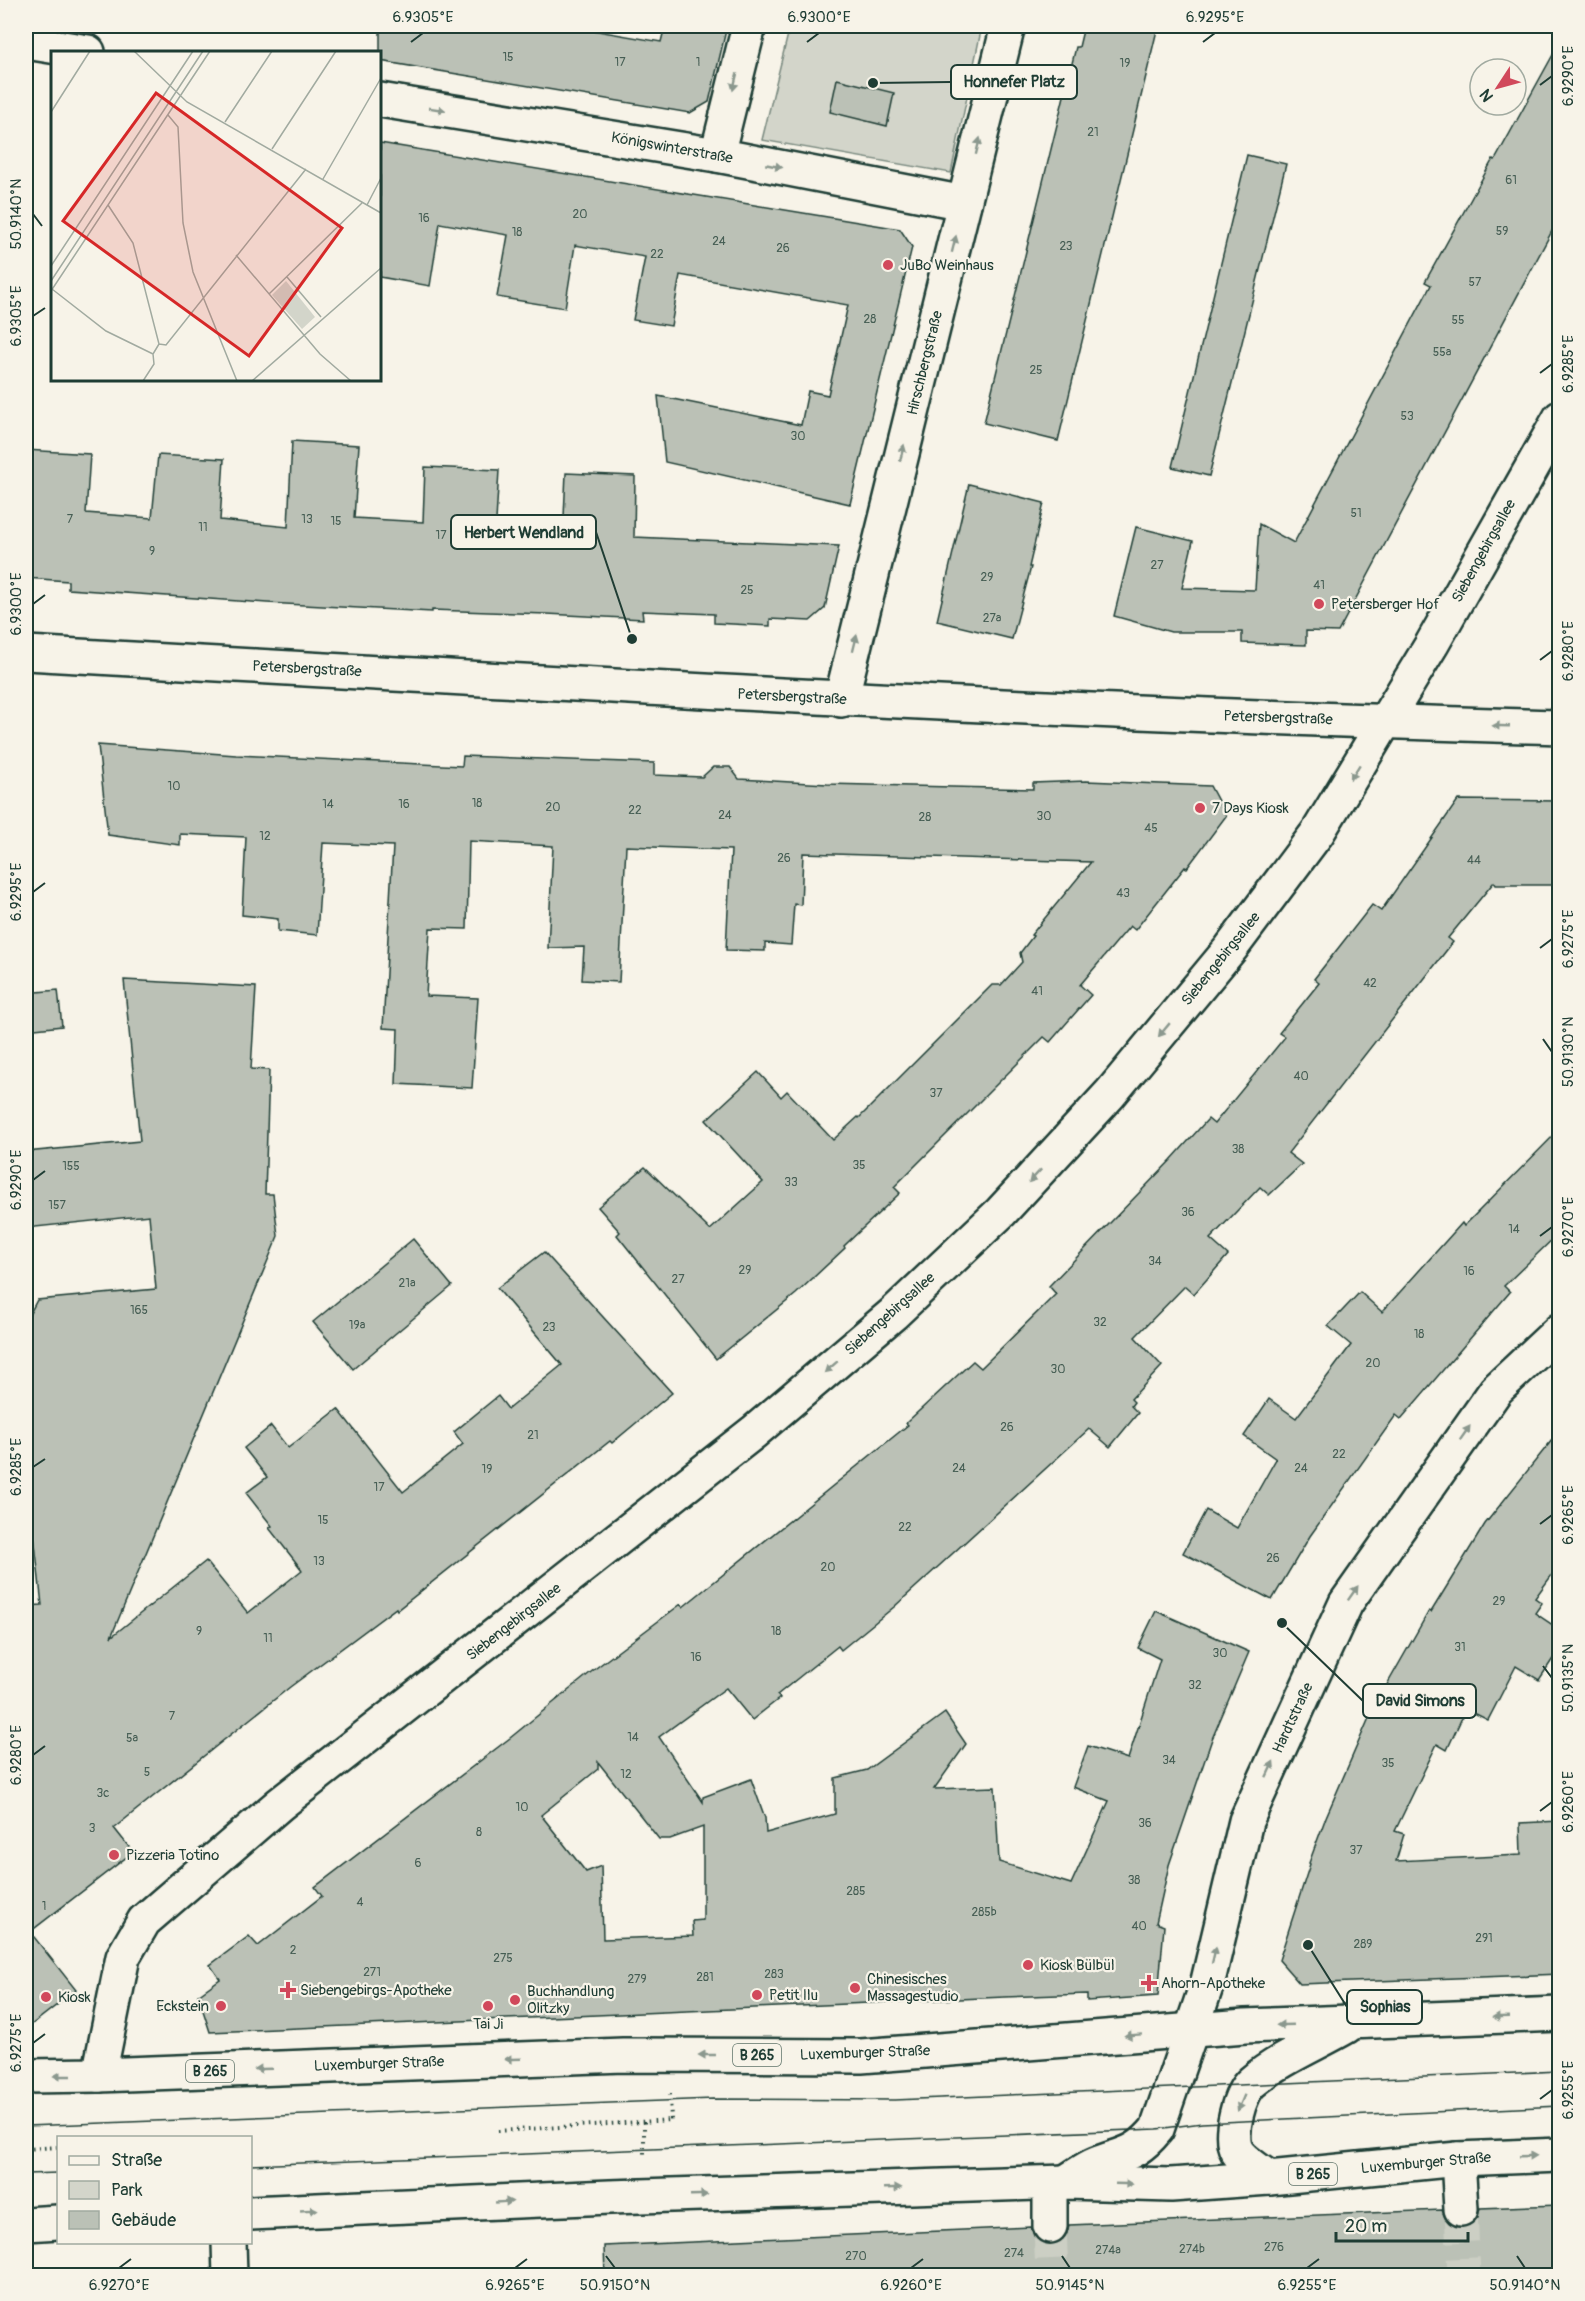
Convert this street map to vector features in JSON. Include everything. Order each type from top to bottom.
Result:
[{"type":"street","points":[[717,155],[749,26]]},
{"type":"street","name":"Hirschbergstraße","points":[[841,699],[1008,26]]},
{"type":"street","points":[[26,42],[82,51]]},
{"type":"street","name":"Königswinterstraße","points":[[381,100],[717,155],[964,202]]},
{"type":"street","name":"Siebengebirgsallee","points":[[99,2075],[123,1957],[144,1921],[280,1804],[754,1432],[892,1314],[1001,1212],[1110,1094],[1231,948],[1318,832],[1386,723],[1560,418]]},
{"type":"street","name":"Petersbergstraße","points":[[26,653],[841,699],[1386,723],[1560,727]]},
{"type":"street","name":"Hardtstraße","points":[[1058,2182],[1095,2164],[1128,2154],[1146,2142],[1157,2129],[1208,1981],[1246,1821],[1346,1603],[1496,1390],[1560,1330]]},
{"type":"street","name":"Luxemburger Straße","points":[[26,2076],[623,2055],[861,2056],[1191,2031],[1560,2014]]},
{"type":"street","points":[[1269,2178],[1237,2152],[1233,2121],[1250,2084],[1286,2060],[1354,2022]]},
{"type":"street","name":"Luxemburger Straße","points":[[252,2213],[598,2197],[1058,2182],[1171,2185],[1269,2178],[1458,2159],[1560,2155]]},
{"type":"street","points":[[1458,2159],[1461,2209]]},
{"type":"street","points":[[1050,2226],[1058,2182]]},
{"type":"street","points":[[26,2224],[57,2222]]},
{"type":"street","points":[[229,2244],[230,2276]]},
{"type":"path","points":[[498,2131],[671,2120],[670,2088]]},
{"type":"path","points":[[644,2122],[644,2159]]},
{"type":"path","points":[[26,2150],[57,2147]]},
{"type":"green space","points":[[790,26],[982,26],[951,173],[762,140]]},
{"type":"building","points":[[380,26],[569,26],[661,42],[665,26],[727,26],[709,102],[690,113],[381,61]]},
{"type":"building","points":[[1084,26],[1158,26],[1058,441],[984,423],[1076,47],[1079,47]]},
{"type":"building","points":[[1560,42],[1560,216],[1338,632],[1306,631],[1306,645],[1242,643],[1242,632],[1171,632],[1114,616],[1136,527],[1193,541],[1182,588],[1255,590],[1259,524],[1294,543],[1431,285],[1425,282],[1519,117],[1528,117],[1528,100]]},
{"type":"building","points":[[837,79],[894,93],[887,126],[830,112]]},
{"type":"building","points":[[381,143],[900,229],[912,247],[850,504],[665,462],[658,396],[801,425],[808,391],[828,395],[848,305],[680,275],[671,326],[633,320],[645,257],[575,245],[565,308],[497,297],[508,235],[440,223],[430,286],[381,277]]},
{"type":"building","points":[[1247,155],[1286,164],[1209,476],[1172,467]]},
{"type":"building","points":[[292,441],[359,445],[354,518],[423,522],[425,467],[499,470],[495,537],[563,539],[566,473],[635,476],[634,537],[839,546],[825,608],[810,621],[770,619],[770,626],[714,623],[714,614],[642,611],[643,619],[432,610],[432,612],[267,603],[68,589],[68,581],[26,578],[26,450],[90,454],[86,513],[152,518],[158,455],[224,459],[220,520],[288,527]]},
{"type":"building","points":[[969,484],[1044,503],[1029,567],[1031,567],[1012,639],[937,621]]},
{"type":"building","points":[[98,745],[236,755],[462,766],[463,756],[654,763],[654,775],[702,777],[713,767],[730,767],[739,779],[827,784],[1033,789],[1033,783],[1086,781],[1210,786],[1226,816],[1187,868],[1185,867],[1135,930],[1130,926],[1080,985],[1091,995],[1050,1042],[1044,1037],[894,1187],[900,1193],[844,1246],[845,1248],[796,1294],[716,1359],[617,1235],[620,1232],[598,1207],[645,1167],[710,1230],[763,1182],[706,1120],[758,1072],[781,1097],[787,1091],[833,1140],[859,1118],[992,985],[1001,985],[1022,962],[1020,953],[1033,936],[1031,935],[1091,862],[803,853],[801,905],[794,904],[791,945],[765,943],[765,951],[726,950],[731,850],[626,846],[619,982],[582,980],[584,947],[548,948],[553,846],[469,841],[467,929],[430,928],[426,996],[478,998],[472,1088],[396,1084],[398,1029],[383,1028],[393,846],[323,843],[317,935],[278,931],[278,919],[242,915],[246,837],[180,834],[180,845],[108,835]]},
{"type":"building","points":[[1458,800],[1560,801],[1560,885],[1496,885],[1494,882],[1448,938],[1453,942],[1288,1153],[1302,1164],[1269,1195],[1260,1187],[1210,1239],[1228,1255],[1194,1294],[1185,1286],[1135,1337],[1162,1366],[1131,1399],[1134,1402],[1131,1406],[1138,1413],[1110,1447],[1089,1429],[894,1607],[841,1650],[838,1646],[777,1695],[780,1698],[752,1720],[726,1688],[659,1737],[703,1802],[703,1797],[751,1779],[765,1818],[766,1833],[835,1814],[835,1778],[867,1770],[945,1713],[966,1744],[934,1789],[995,1787],[999,1862],[1071,1884],[1109,1801],[1073,1787],[1088,1746],[1128,1759],[1160,1659],[1138,1648],[1156,1611],[1249,1652],[1212,1739],[1169,1865],[1156,1923],[1164,1926],[1158,1996],[1087,2001],[1087,1994],[1005,1997],[210,2032],[198,1995],[220,1979],[210,1965],[249,1936],[258,1946],[322,1896],[315,1887],[510,1738],[596,1668],[681,1604],[683,1607],[908,1425],[906,1423],[973,1361],[981,1368],[1056,1294],[1049,1286],[1208,1119],[1214,1124],[1285,1037],[1279,1033],[1319,983],[1314,979],[1372,905],[1381,911]],"holes":[[[598,1762],[659,1839],[670,1839],[703,1827],[703,1920],[692,1921],[693,1936],[603,1939],[601,1866],[586,1872],[541,1815],[598,1769]]]},
{"type":"building","points":[[124,980],[256,987],[251,1069],[269,1070],[265,1194],[273,1194],[278,1236],[111,1637],[206,1561],[248,1613],[302,1570],[269,1528],[272,1526],[246,1493],[267,1477],[244,1448],[271,1426],[288,1448],[338,1409],[403,1492],[463,1444],[454,1432],[498,1396],[508,1409],[562,1365],[497,1288],[544,1252],[672,1393],[612,1443],[610,1441],[397,1610],[396,1608],[290,1687],[114,1828],[133,1852],[30,1932],[76,1990],[26,2029],[26,1606],[42,1605],[28,1482],[26,1483],[26,1321],[37,1300],[156,1289],[149,1215],[26,1228],[26,1152],[140,1141]]},
{"type":"building","points":[[58,990],[62,1026],[26,1030],[26,993]]},
{"type":"building","points":[[1560,1129],[1560,1232],[1504,1286],[1510,1292],[1401,1419],[1396,1415],[1310,1536],[1272,1600],[1183,1553],[1206,1510],[1237,1528],[1276,1459],[1244,1436],[1269,1399],[1296,1418],[1351,1345],[1328,1326],[1360,1292],[1382,1312],[1462,1223],[1464,1226]]},
{"type":"building","points":[[413,1239],[452,1286],[353,1369],[313,1322]]},
{"type":"building","points":[[1560,1430],[1560,1564],[1535,1598],[1542,1603],[1535,1613],[1560,1630],[1560,1648],[1539,1680],[1516,1666],[1488,1720],[1466,1709],[1447,1750],[1437,1744],[1395,1831],[1404,1834],[1396,1861],[1521,1855],[1520,1823],[1560,1821],[1560,1974],[1300,1984],[1279,1960],[1326,1817],[1372,1711],[1429,1611],[1431,1612],[1485,1524]]},
{"type":"building","points":[[1560,2205],[1560,2276],[605,2276],[604,2246],[1031,2227],[1034,2236],[1040,2242],[1051,2245],[1066,2236],[1069,2225],[1442,2210],[1446,2220],[1462,2228],[1472,2224],[1478,2217],[1480,2208]]},
{"type":"tunnel","points":[[1461,2209],[1464,2276]]},
{"type":"tunnel","points":[[1050,2226],[1052,2276]]},
{"type":"tram line","points":[[26,2126],[713,2099],[895,2100],[1560,2071]]},
{"type":"tram line","points":[[252,2165],[1157,2129],[1202,2123],[1560,2106]]},
{"type":"tram line","points":[[26,2174],[57,2173]]},
{"type":"place","name":"Honnefer Platz","points":[[873,83]]},
{"type":"place","name":"JuBo Weinhaus","points":[[888,265]]},
{"type":"place","name":"Petersberger Hof","points":[[1319,604]]},
{"type":"place","name":"Herbert Wendland","points":[[632,639]]},
{"type":"place","name":"7 Days Kiosk","points":[[1200,808]]},
{"type":"place","name":"David Simons","points":[[1282,1623]]},
{"type":"place","name":"Pizzeria Totino","points":[[114,1855]]},
{"type":"place","name":"Sophias","points":[[1308,1945]]},
{"type":"place","name":"Kiosk Bülbül","points":[[1028,1965]]},
{"type":"place","name":"Ahorn-Apotheke","points":[[1149,1983]]},
{"type":"place","name":"Chinesisches Massagestudio","points":[[855,1988]]},
{"type":"place","name":"Siebengebirgs-Apotheke","points":[[288,1990]]},
{"type":"place","name":"Petit Ilu","points":[[757,1995]]},
{"type":"place","name":"Kiosk","points":[[46,1997]]},
{"type":"place","name":"Buchhandlung Olitzky","points":[[515,2000]]},
{"type":"place","name":"Eckstein","points":[[221,2006]]},
{"type":"place","name":"Tai Ji","points":[[488,2006]]}]
